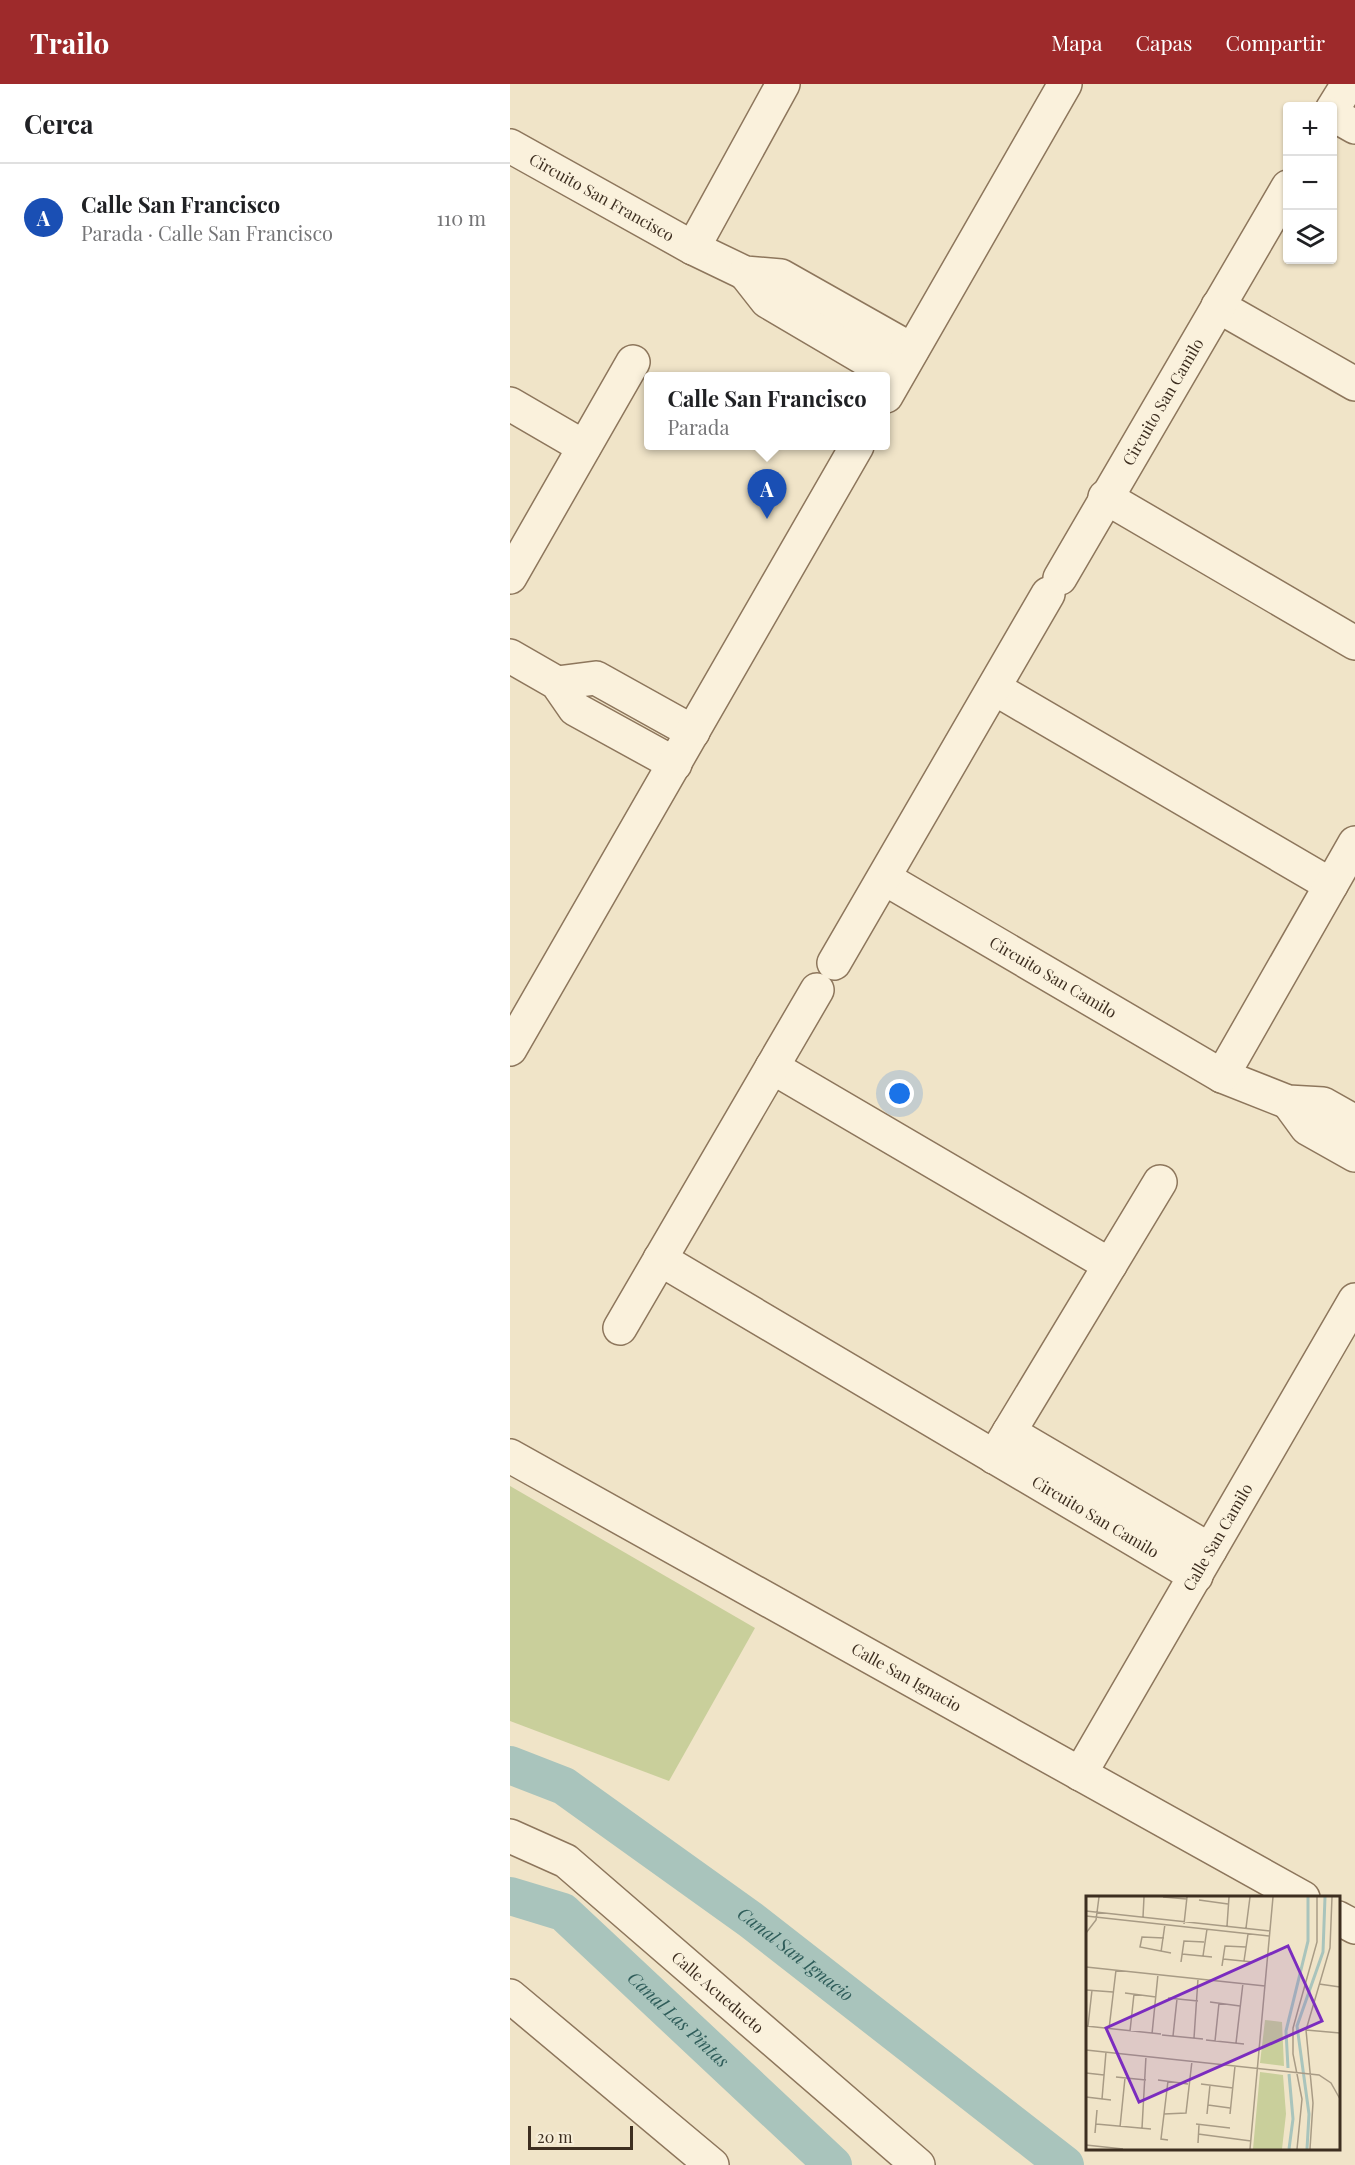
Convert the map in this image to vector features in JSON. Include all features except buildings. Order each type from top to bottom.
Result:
[{"type":"street","name":"Circuito San Francisco","points":[[693,248],[783,84]]},
{"type":"street","points":[[898,375],[1065,84]]},
{"type":"street","points":[[1337,103],[1348,84]]},
{"type":"street","points":[[1337,115],[1355,127]]},
{"type":"street","name":"Circuito San Francisco","points":[[510,146],[693,248],[745,273],[782,276],[898,375]]},
{"type":"street","name":"Circuito San Camilo","points":[[834,963],[1283,194]]},
{"type":"street","points":[[1218,306],[1355,384]]},
{"type":"street","points":[[510,577],[633,362]]},
{"type":"street","points":[[510,404],[584,447]]},
{"type":"street","points":[[510,1050],[855,450]]},
{"type":"street","points":[[1105,497],[1355,643]]},
{"type":"street","points":[[510,656],[557,683],[575,709],[675,764]]},
{"type":"street","points":[[557,683],[596,678],[693,732]]},
{"type":"street","points":[[994,688],[1331,885]]},
{"type":"street","points":[[1222,1076],[1355,843]]},
{"type":"street","name":"Circuito San Camilo","points":[[884,878],[1222,1076],[1288,1102],[1323,1104],[1355,1122]]},
{"type":"street","points":[[620,1328],[817,990]]},
{"type":"street","points":[[772,1066],[1110,1265]]},
{"type":"street","points":[[1288,1102],[1307,1128],[1355,1155]]},
{"type":"street","points":[[1002,1445],[1160,1182]]},
{"type":"street","name":"Circuito San Camilo","points":[[660,1259],[1002,1445],[1203,1563]]},
{"type":"street","name":"Calle San Camilo","points":[[1080,1774],[1355,1300]]},
{"type":"street","name":"Calle San Ignacio","points":[[510,1456],[1299,1896]]},
{"type":"street","name":"Calle Acueducto","points":[[510,1836],[566,1861],[918,2165]]},
{"type":"street","points":[[1340,1919],[1355,1927]]},
{"type":"street","points":[[510,1995],[712,2165]]},
{"type":"green space","points":[[510,1486],[755,1628],[669,1781],[510,1721]]},
{"type":"waterway","name":"Canal San Ignacio","points":[[510,1765],[564,1786],[751,1920],[1065,2165]]},
{"type":"waterway","name":"Canal Las Pintas","points":[[510,1896],[563,1912],[833,2165]]},
{"type":"place","name":"Calle San Francisco","points":[[767,519]]}]
